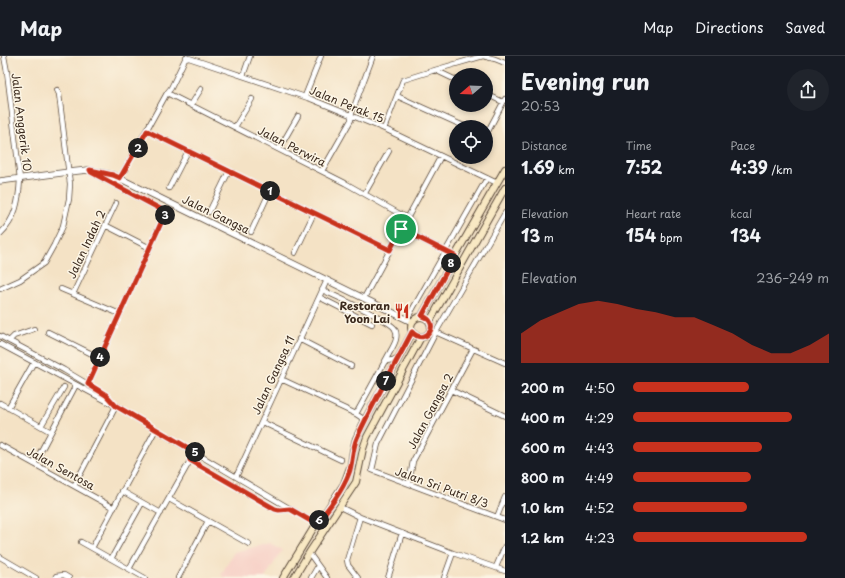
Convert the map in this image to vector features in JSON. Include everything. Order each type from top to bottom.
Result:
[{"type":"main road","points":[[422,316],[430,321],[434,331],[421,337],[412,332],[409,320],[422,316],[505,169]]},
{"type":"main road","points":[[430,321],[505,188]]},
{"type":"main road","points":[[282,578],[316,524],[344,484],[351,465],[356,439],[412,332]]},
{"type":"main road","points":[[294,578],[356,482],[366,437],[421,337]]},
{"type":"street","name":"Jalan Anggerik 10","points":[[0,234],[10,222],[14,214],[19,193],[20,179],[4,56]]},
{"type":"street","points":[[243,76],[250,56]]},
{"type":"street","points":[[305,96],[321,56]]},
{"type":"street","points":[[322,171],[351,120],[350,115],[373,56]]},
{"type":"street","points":[[384,129],[403,80],[483,56],[505,63]]},
{"type":"street","points":[[120,178],[167,92],[171,88],[186,58]]},
{"type":"street","name":"Jalan Perak 15","points":[[186,58],[305,96],[384,129],[497,183]]},
{"type":"street","points":[[434,70],[449,77]]},
{"type":"street","points":[[191,105],[200,89]]},
{"type":"street","points":[[0,289],[20,280],[44,263],[63,226],[69,198],[70,184],[59,94],[57,90]]},
{"type":"street","name":"Jalan Perwira","points":[[167,92],[365,193],[407,218]]},
{"type":"street","points":[[397,96],[450,120]]},
{"type":"street","points":[[493,96],[504,100],[493,121]]},
{"type":"street","points":[[235,127],[252,98]]},
{"type":"street","points":[[279,149],[298,116]]},
{"type":"street","points":[[147,131],[390,250]]},
{"type":"street","points":[[169,188],[188,151]]},
{"type":"street","points":[[365,193],[389,151]]},
{"type":"street","points":[[364,298],[442,156]]},
{"type":"street","name":"Jalan Gangsa","points":[[0,182],[90,170],[113,175],[409,320]]},
{"type":"street","points":[[88,384],[166,212],[119,188],[90,170]]},
{"type":"street","points":[[209,212],[229,171]]},
{"type":"street","points":[[409,320],[487,178]]},
{"type":"street","points":[[251,232],[270,191]]},
{"type":"street","name":"Jalan Indah 2","points":[[73,294],[116,202]]},
{"type":"street","points":[[295,253],[314,213]]},
{"type":"street","points":[[505,213],[434,331],[505,363]]},
{"type":"street","points":[[105,226],[150,248]]},
{"type":"street","points":[[401,229],[455,256]]},
{"type":"street","name":"Jalan Gangsa 11","points":[[236,477],[327,280]]},
{"type":"street","points":[[62,288],[120,314]]},
{"type":"street","points":[[322,290],[377,316],[392,325],[397,335],[386,361],[356,414]]},
{"type":"street","points":[[319,297],[372,324]]},
{"type":"street","points":[[9,341],[14,336],[34,329]]},
{"type":"street","name":"Jalan Sri Putri 8/3","points":[[434,331],[378,444],[372,470],[505,520]]},
{"type":"street","points":[[48,332],[100,358]]},
{"type":"street","points":[[0,336],[88,384],[106,395],[116,406]]},
{"type":"street","points":[[299,339],[351,366]]},
{"type":"street","points":[[0,344],[116,406],[316,524]]},
{"type":"street","name":"Jalan Gangsa 2","points":[[409,484],[413,462],[473,349]]},
{"type":"street","points":[[386,361],[393,360],[400,356]]},
{"type":"street","points":[[8,408],[34,362]]},
{"type":"street","points":[[281,379],[356,414],[365,420]]},
{"type":"street","points":[[34,464],[76,384]]},
{"type":"street","points":[[41,426],[64,387]]},
{"type":"street","points":[[450,390],[505,416]]},
{"type":"street","points":[[0,403],[51,432]]},
{"type":"street","points":[[74,486],[116,406]]},
{"type":"street","points":[[262,422],[341,460]]},
{"type":"street","points":[[92,548],[156,429]]},
{"type":"street","name":"Jalan Sentosa","points":[[0,445],[114,508]]},
{"type":"street","points":[[129,569],[195,452]]},
{"type":"street","points":[[190,460],[275,509],[290,509]]},
{"type":"street","points":[[122,491],[161,513]]},
{"type":"street","points":[[497,517],[505,497]]},
{"type":"street","points":[[168,499],[249,544]]},
{"type":"street","points":[[111,559],[142,503]]},
{"type":"street","points":[[340,507],[360,517],[453,554],[505,571]]},
{"type":"street","points":[[358,578],[348,565],[347,560],[360,517]]},
{"type":"street","points":[[178,578],[208,521]]},
{"type":"street","points":[[388,578],[402,533]]},
{"type":"street","points":[[81,542],[145,578]]},
{"type":"street","points":[[496,567],[505,546]]},
{"type":"street","points":[[309,553],[327,578]]},
{"type":"street","points":[[444,578],[453,554]]},
{"type":"street","points":[[0,557],[36,578]]},
{"type":"street","points":[[311,578],[318,566]]},
{"type":"street","points":[[55,578],[56,576],[64,575],[69,578]]},
{"type":"shaded area","points":[[270,543],[282,550],[265,578],[226,578],[221,575],[234,552]]},
{"type":"place","name":"Restoran Yoon Lai","points":[[402,311]]},
{"type":"route","points":[[147,131],[390,250],[401,229],[455,256],[422,316],[430,321],[430,333],[424,337],[418,337],[412,332],[356,439],[349,473],[344,484],[316,524],[290,509],[275,509],[190,460],[195,452],[116,406],[106,395],[88,384],[166,212],[119,188],[90,170],[120,178],[147,131]]}]
